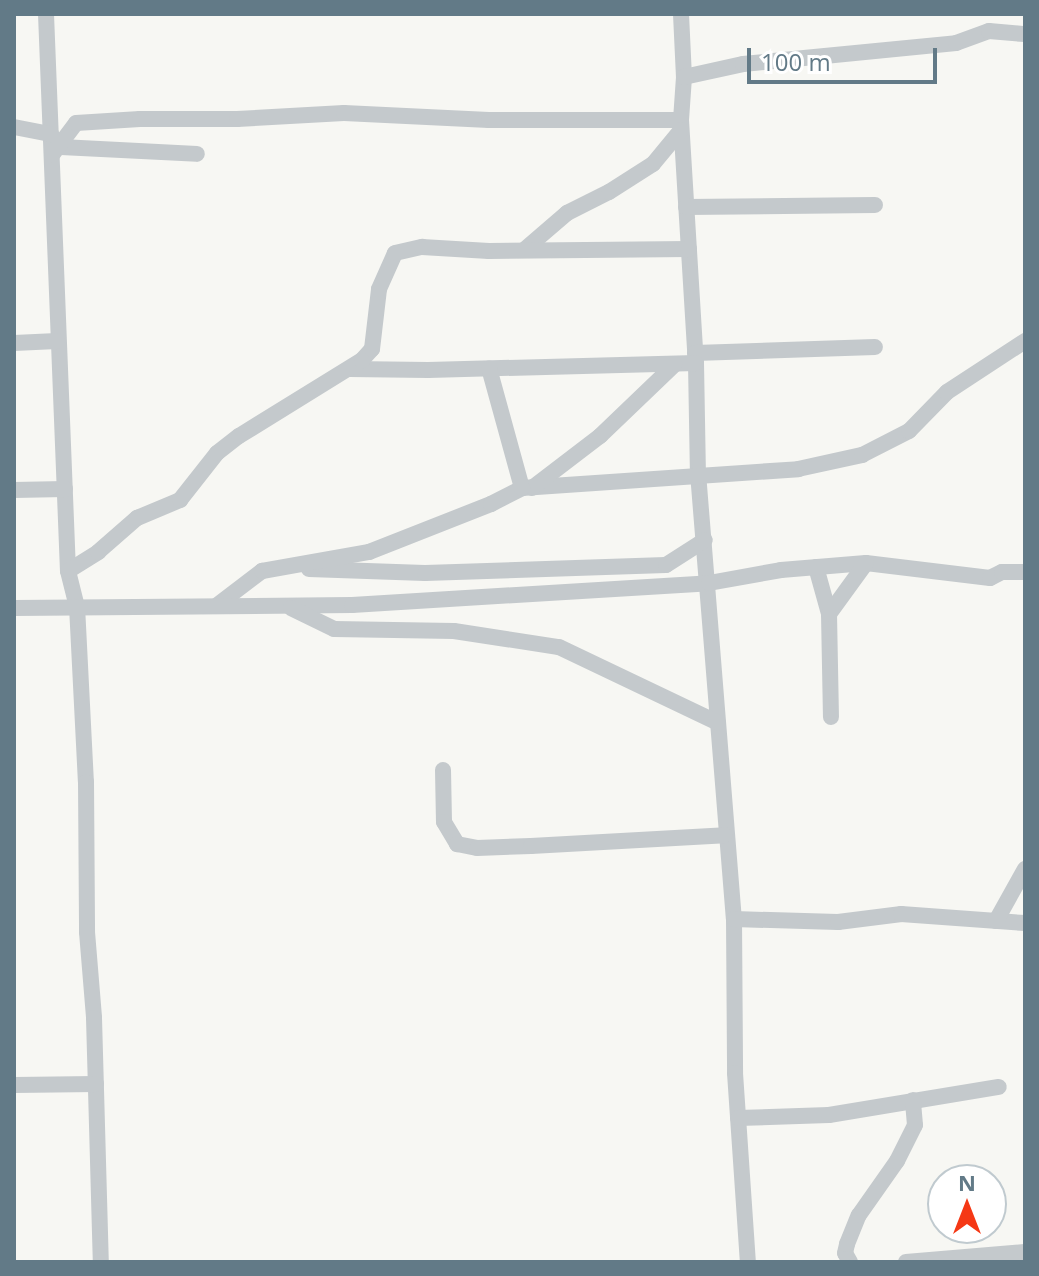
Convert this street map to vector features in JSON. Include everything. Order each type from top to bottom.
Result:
[{"type":"street","points":[[46,14],[55,145],[57,341],[68,571],[77,606],[101,1262]]},
{"type":"street","points":[[681,14],[684,77],[681,125],[696,358],[698,473],[734,919],[738,1118],[748,1262]]},
{"type":"street","points":[[684,77],[743,64],[956,43],[989,31],[1025,34]]},
{"type":"street","points":[[55,145],[76,123],[140,119],[237,119],[344,113],[681,125]]},
{"type":"street","points":[[524,250],[567,213],[653,164],[681,125]]},
{"type":"street","points":[[14,127],[55,145],[197,154]]},
{"type":"street","points":[[686,207],[875,205]]},
{"type":"street","points":[[68,571],[98,552],[137,518],[180,500],[217,453],[347,369],[372,349],[379,289],[395,253],[422,247],[689,249]]},
{"type":"street","points":[[14,343],[57,341]]},
{"type":"street","points":[[527,488],[586,486],[698,473],[798,469],[862,455],[909,431],[947,392],[1025,341]]},
{"type":"street","points":[[347,369],[674,365],[696,358],[875,347]]},
{"type":"street","points":[[216,606],[262,571],[369,552],[527,488],[600,436],[674,365]]},
{"type":"street","points":[[489,368],[527,488]]},
{"type":"street","points":[[14,490],[65,489]]},
{"type":"street","points":[[279,568],[425,573],[666,565],[705,540]]},
{"type":"street","points":[[829,614],[866,563]]},
{"type":"street","points":[[14,608],[352,605],[709,583],[866,563],[990,578],[1002,572],[1025,572]]},
{"type":"street","points":[[816,567],[829,614],[831,717]]},
{"type":"street","points":[[286,605],[334,629],[454,631],[559,647],[718,723]]},
{"type":"street","points":[[443,770],[444,822],[450,839],[457,844],[518,846],[725,835]]},
{"type":"street","points":[[996,921],[1025,869]]},
{"type":"street","points":[[734,919],[838,922],[901,914],[1025,923]]},
{"type":"street","points":[[14,1085],[96,1084]]},
{"type":"street","points":[[738,1118],[829,1115],[999,1087]]},
{"type":"street","points":[[850,1262],[845,1253],[859,1215],[897,1161],[915,1125],[913,1100]]},
{"type":"street","points":[[906,1262],[1025,1252]]}]
